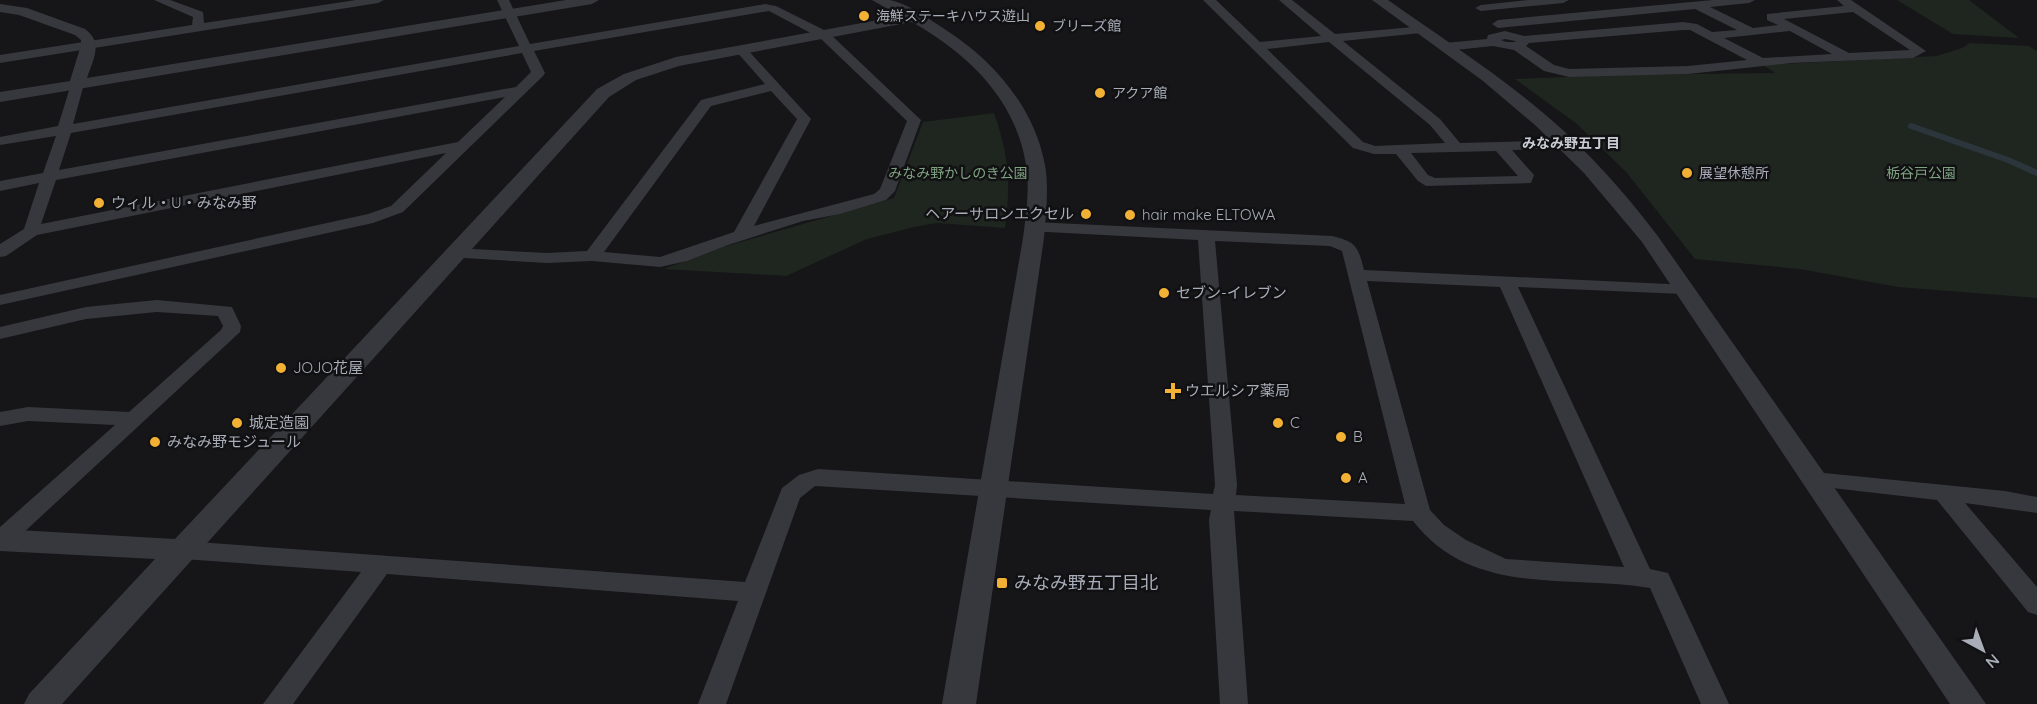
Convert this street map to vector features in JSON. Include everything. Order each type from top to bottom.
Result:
[{"type":"street","points":[[163,0],[199,15],[198,27]]},
{"type":"street","points":[[291,0],[293,13]]},
{"type":"street","points":[[0,58],[378,0]]},
{"type":"street","points":[[0,97],[506,7],[592,0]]},
{"type":"street","points":[[879,0],[916,18],[963,48],[981,64],[1010,96],[1024,125],[1034,156],[1037,197],[1034,227],[959,704]]},
{"type":"street","points":[[1209,0],[1362,148],[1374,150],[1567,144]]},
{"type":"street","points":[[1285,0],[1435,122],[1456,147]]},
{"type":"street","points":[[1379,0],[1523,105],[1590,166],[1633,217],[1969,704]]},
{"type":"street","points":[[1467,0],[1481,8],[1499,34],[1519,43],[1549,68],[1562,72],[1688,70],[1761,62],[1913,54],[1920,51],[1843,0]]},
{"type":"street","points":[[1481,8],[1563,0]]},
{"type":"street","points":[[1445,47],[1499,34],[1693,2],[1749,0]]},
{"type":"street","points":[[1693,2],[1750,32]]},
{"type":"street","points":[[0,300],[382,215],[398,209],[460,146],[538,73],[528,48],[506,7]]},
{"type":"street","points":[[0,141],[765,7],[772,8],[824,34],[914,120],[887,191],[879,197],[740,236],[681,257],[660,262],[592,256],[547,258],[454,253]]},
{"type":"street","points":[[0,8],[22,11],[88,38],[89,45],[51,176],[34,218],[32,231]]},
{"type":"street","points":[[1849,57],[1771,17],[1856,8]]},
{"type":"street","points":[[41,704],[594,101],[615,84],[659,67],[916,18]]},
{"type":"street","points":[[1519,43],[1678,26],[1693,27],[1761,62]]},
{"type":"street","points":[[1711,36],[1789,28]]},
{"type":"street","points":[[1257,46],[1421,29]]},
{"type":"street","points":[[740,236],[804,122],[775,86],[741,50]]},
{"type":"street","points":[[592,256],[706,103],[714,99],[775,86]]},
{"type":"street","points":[[0,186],[522,90]]},
{"type":"street","points":[[0,252],[32,231],[460,146]]},
{"type":"street","points":[[1400,149],[1423,178],[1432,183],[1525,180],[1526,175],[1500,146]]},
{"type":"street","points":[[1034,227],[1340,243],[1350,250],[1419,513],[1428,526],[1483,561],[1505,568],[1659,580],[1715,704]]},
{"type":"street","points":[[1206,236],[1226,485],[1221,520],[1234,704]]},
{"type":"street","points":[[1355,275],[1684,289]]},
{"type":"street","points":[[1506,281],[1641,577]]},
{"type":"street","points":[[0,333],[73,315],[157,306],[225,311],[232,326],[230,332],[0,541]]},
{"type":"street","points":[[0,419],[28,414],[134,419]]},
{"type":"street","points":[[712,704],[790,494],[807,480],[819,477],[1419,513]]},
{"type":"street","points":[[1814,480],[2037,505]]},
{"type":"street","points":[[1944,493],[2037,605]]},
{"type":"street","points":[[0,541],[183,550],[753,592]]},
{"type":"street","points":[[277,704],[381,564]]},
{"type":"green space","points":[[1897,0],[1969,0],[2019,38],[1953,34]]},
{"type":"green space","name":"栃谷戸公園","points":[[1970,43],[2029,46],[2037,51],[2037,298],[1898,287],[1800,269],[1695,259],[1627,173],[1577,124],[1515,79],[1775,73],[1763,65],[1937,56]]},
{"type":"green space","name":"みなみ野かしのき公園","points":[[994,113],[1006,156],[1008,197],[1005,228],[937,223],[914,227],[867,239],[786,276],[664,269],[723,247],[894,198],[923,122]]},
{"type":"waterway","points":[[1911,126],[2008,160],[2037,173]]},
{"type":"place","name":"海鮮ステーキハウス遊山","points":[[864,16]]},
{"type":"place","name":"ブリーズ館","points":[[1040,26]]},
{"type":"place","name":"アクア館","points":[[1100,93]]},
{"type":"place","name":"展望休憩所","points":[[1687,173]]},
{"type":"place","name":"ウィル・U・みなみ野","points":[[99,203]]},
{"type":"place","name":"ヘアーサロンエクセル","points":[[1086,214]]},
{"type":"place","name":"hair make ELTOWA","points":[[1130,215]]},
{"type":"place","name":"セブン-イレブン","points":[[1164,293]]},
{"type":"place","name":"JOJO花屋","points":[[281,368]]},
{"type":"place","name":"ウエルシア薬局","points":[[1173,391]]},
{"type":"place","name":"城定造園","points":[[237,423]]},
{"type":"place","name":"C","points":[[1278,423]]},
{"type":"place","name":"B","points":[[1341,437]]},
{"type":"place","name":"みなみ野モジュール","points":[[155,442]]},
{"type":"place","name":"A","points":[[1346,478]]},
{"type":"place","name":"みなみ野五丁目北","points":[[1002,583]]},
{"type":"district","name":"みなみ野五丁目","points":[[1571,143]]}]
